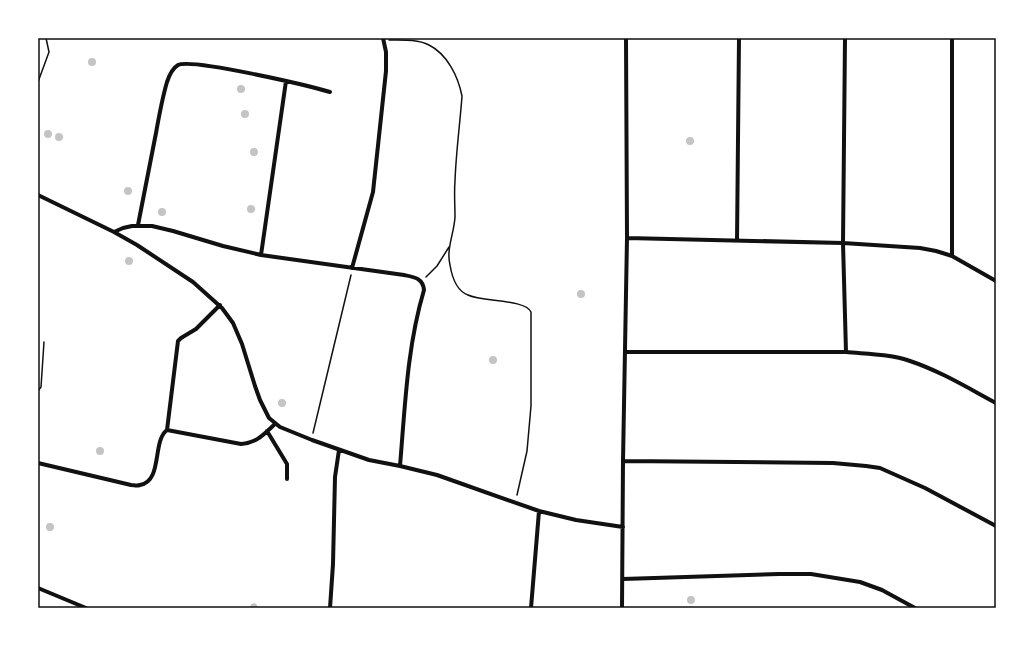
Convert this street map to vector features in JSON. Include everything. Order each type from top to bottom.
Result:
[{"type":"street","points":[[622,608],[627,238],[626,38]]},
{"type":"street","points":[[737,241],[739,38]]},
{"type":"street","points":[[845,38],[843,243],[846,352]]},
{"type":"street","points":[[952,38],[952,256]]},
{"type":"street","points":[[352,268],[372,192],[386,71],[386,52],[383,39]]},
{"type":"street","points":[[138,225],[167,82],[174,68],[179,64],[186,63],[207,65],[286,81],[330,92]]},
{"type":"street","points":[[261,255],[286,81]]},
{"type":"street","points":[[38,195],[114,232],[193,282],[220,305],[233,323],[242,344],[255,386],[270,418],[276,424],[312,440],[369,460],[437,475],[539,511],[576,520],[623,527]]},
{"type":"street","points":[[114,232],[123,228],[138,225],[152,226],[261,255],[416,277],[422,282],[424,290],[413,333],[408,370],[400,466]]},
{"type":"street","points":[[627,238],[843,243],[920,248],[952,256],[996,280]]},
{"type":"street","points":[[38,463],[131,485],[141,485],[147,482],[152,475],[156,463],[160,438],[167,430],[178,341],[196,329],[220,305]]},
{"type":"street","points":[[626,352],[846,352],[875,354],[909,360],[934,370],[996,403]]},
{"type":"street","points":[[167,430],[241,444],[251,443],[276,424]]},
{"type":"street","points":[[267,431],[287,464],[287,479]]},
{"type":"street","points":[[330,608],[333,564],[335,477],[339,450]]},
{"type":"street","points":[[623,461],[833,463],[880,468],[925,488],[996,526]]},
{"type":"street","points":[[531,608],[539,511]]},
{"type":"street","points":[[622,579],[811,574],[860,582],[882,590],[915,608]]},
{"type":"street","points":[[38,588],[86,608]]},
{"type":"path","points":[[38,82],[49,52],[46,38]]},
{"type":"path","points":[[383,39],[418,42],[433,47],[450,65],[460,87],[462,96],[455,181],[455,219],[449,247],[450,265],[453,277],[458,287],[464,294],[478,299],[522,305],[530,309],[531,312],[531,406],[527,451],[515,503]]},
{"type":"path","points":[[422,282],[437,266],[449,247]]},
{"type":"path","points":[[312,440],[352,268]]},
{"type":"path","points":[[38,391],[41,387],[44,342]]},
{"type":"building","points":[[90,58],[94,58],[96,62],[94,66],[90,66],[88,64],[88,60]]},
{"type":"building","points":[[239,85],[243,85],[245,89],[243,93],[239,93],[237,91],[237,87]]},
{"type":"building","points":[[243,110],[247,110],[249,114],[247,118],[243,118],[241,116],[241,112]]},
{"type":"building","points":[[46,130],[50,130],[52,134],[50,138],[46,138],[44,136],[44,132]]},
{"type":"building","points":[[57,133],[61,133],[63,137],[61,141],[57,141],[55,139],[55,135]]},
{"type":"building","points":[[688,137],[692,137],[694,141],[692,145],[688,145],[686,143],[686,139]]},
{"type":"building","points":[[252,148],[256,148],[258,152],[256,156],[252,156],[250,154],[250,150]]},
{"type":"building","points":[[126,187],[130,187],[132,191],[130,195],[126,195],[124,193],[124,189]]},
{"type":"building","points":[[249,205],[253,205],[255,209],[253,213],[249,213],[247,211],[247,207]]},
{"type":"building","points":[[160,208],[164,208],[166,212],[164,216],[160,216],[158,214],[158,210]]},
{"type":"building","points":[[127,257],[131,257],[133,261],[131,265],[127,265],[125,263],[125,259]]},
{"type":"building","points":[[579,290],[583,290],[585,294],[583,298],[579,298],[577,296],[577,292]]},
{"type":"building","points":[[491,356],[495,356],[497,360],[495,364],[491,364],[489,362],[489,358]]},
{"type":"building","points":[[280,399],[284,399],[286,403],[284,407],[280,407],[278,405],[278,401]]},
{"type":"building","points":[[98,447],[102,447],[104,451],[102,455],[98,455],[96,453],[96,449]]},
{"type":"building","points":[[48,523],[52,523],[54,527],[52,531],[48,531],[46,529],[46,525]]},
{"type":"building","points":[[689,596],[693,596],[695,600],[693,604],[689,604],[687,602],[687,598]]},
{"type":"building","points":[[255,603],[257,608],[250,608],[251,604]]}]
